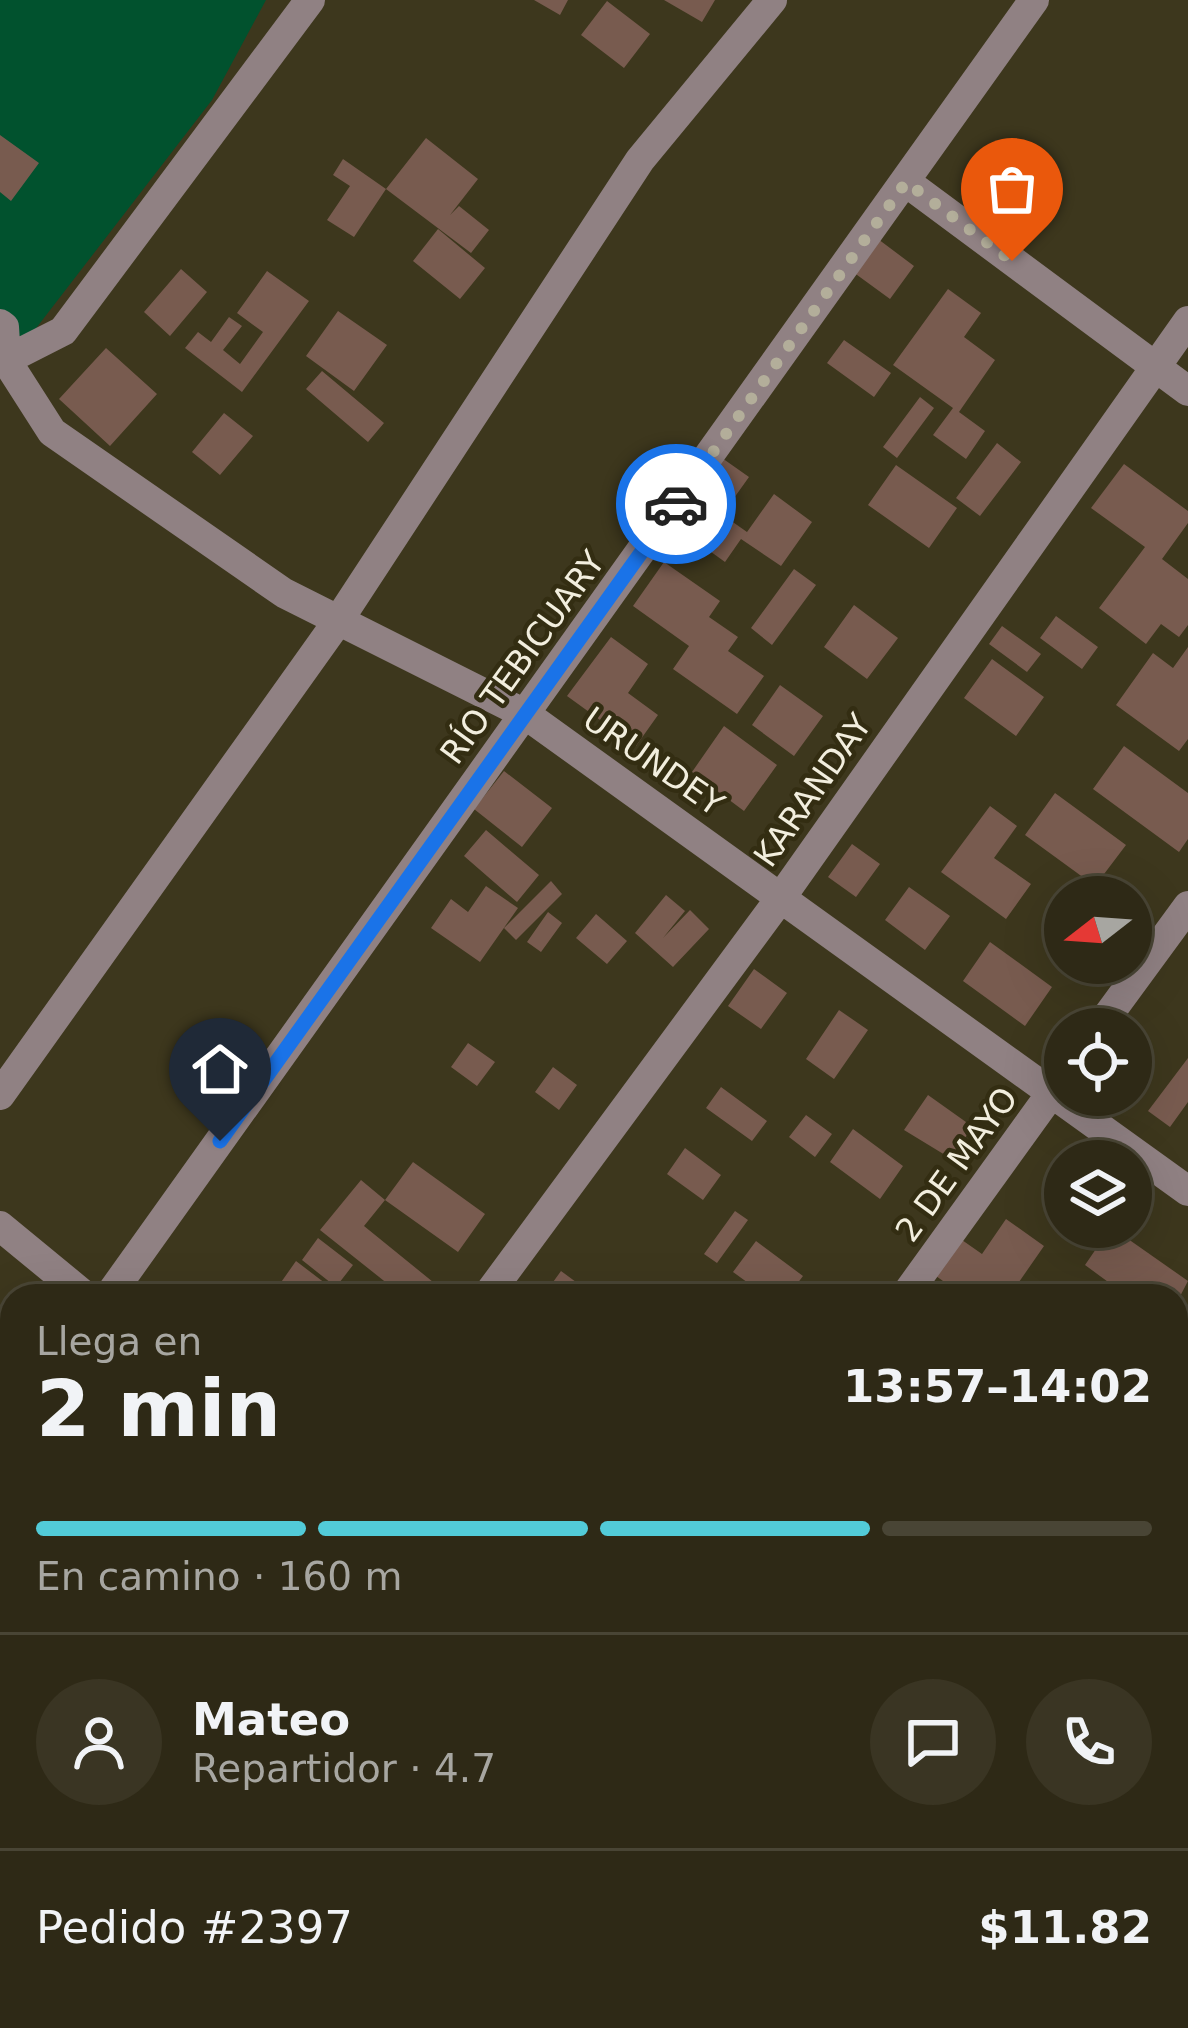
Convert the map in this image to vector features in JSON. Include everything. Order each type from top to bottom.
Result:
[{"type":"street","points":[[0,324],[4,327],[3,361],[63,331],[310,0]]},
{"type":"street","points":[[0,1095],[338,621],[640,160],[772,0]]},
{"type":"street","name":"RÍO TEBICUARY","points":[[118,1284],[1034,0]]},
{"type":"street","points":[[906,182],[1188,391]]},
{"type":"street","name":"KARANDAY","points":[[496,1284],[782,896],[1188,321]]},
{"type":"street","name":"URUNDEY","points":[[3,361],[52,432],[284,593],[525,714],[782,896],[1044,1072]]},
{"type":"street","points":[[1113,1008],[1188,906]]},
{"type":"street","name":"2 DE MAYO","points":[[914,1284],[1044,1103]]},
{"type":"street","name":"URUNDEY","points":[[1099,1116],[1188,1191]]},
{"type":"street","points":[[0,1226],[70,1284]]},
{"type":"green space","points":[[0,0],[266,0],[212,100],[0,375]]},
{"type":"building","points":[[534,0],[568,0],[560,15]]},
{"type":"building","points":[[664,0],[715,0],[702,22]]},
{"type":"building","points":[[607,1],[650,34],[624,68],[581,35]]},
{"type":"building","points":[[0,135],[39,163],[11,201],[0,192]]},
{"type":"building","points":[[426,138],[478,179],[450,215],[459,206],[489,230],[471,253],[386,189]]},
{"type":"building","points":[[343,159],[386,189],[354,237],[327,220],[350,186],[333,175]]},
{"type":"building","points":[[438,229],[485,268],[460,299],[413,261]]},
{"type":"building","points":[[878,239],[914,266],[890,299],[853,272]]},
{"type":"building","points":[[181,269],[207,292],[170,336],[144,312]]},
{"type":"building","points":[[267,271],[309,301],[242,392],[185,348],[198,332],[211,342],[229,317],[242,326],[223,350],[240,364],[263,332],[237,313]]},
{"type":"building","points":[[948,289],[981,313],[964,337],[995,360],[959,412],[985,431],[966,459],[933,435],[953,408],[893,365]]},
{"type":"building","points":[[338,311],[387,345],[354,391],[306,356]]},
{"type":"building","points":[[844,340],[891,373],[874,397],[827,363]]},
{"type":"building","points":[[106,348],[157,394],[110,446],[59,399]]},
{"type":"building","points":[[322,371],[384,423],[368,442],[306,389]]},
{"type":"building","points":[[920,397],[934,408],[897,458],[883,447]]},
{"type":"building","points":[[224,413],[253,436],[220,475],[192,452]]},
{"type":"building","points":[[997,443],[1021,462],[980,516],[956,498]]},
{"type":"building","points":[[722,458],[749,477],[729,505],[702,486]]},
{"type":"building","points":[[1124,464],[1188,511],[1188,523],[1162,559],[1188,579],[1188,625],[1179,637],[1161,624],[1146,644],[1099,608],[1145,547],[1091,508]]},
{"type":"building","points":[[896,465],[957,508],[929,548],[868,505]]},
{"type":"building","points":[[774,494],[812,522],[781,566],[741,539],[725,562],[689,536],[710,506],[747,532]]},
{"type":"building","points":[[664,562],[720,601],[709,617],[738,637],[728,651],[764,676],[737,714],[673,669],[689,646],[633,606]]},
{"type":"building","points":[[794,569],[816,585],[772,645],[751,628]]},
{"type":"building","points":[[854,605],[898,638],[867,679],[824,647]]},
{"type":"building","points":[[1056,616],[1098,647],[1082,669],[1040,638]]},
{"type":"building","points":[[1002,626],[1041,654],[1027,672],[989,644]]},
{"type":"building","points":[[611,637],[648,664],[628,693],[658,715],[636,746],[567,696]]},
{"type":"building","points":[[1188,647],[1188,739],[1179,751],[1116,705],[1153,653],[1173,668]]},
{"type":"building","points":[[992,659],[1044,697],[1016,736],[964,698]]},
{"type":"building","points":[[780,685],[823,716],[794,756],[752,725]]},
{"type":"building","points":[[724,726],[777,765],[744,811],[692,772]]},
{"type":"building","points":[[1124,746],[1188,793],[1188,839],[1179,852],[1093,789]]},
{"type":"building","points":[[504,771],[552,808],[522,847],[474,809]]},
{"type":"building","points":[[1055,793],[1126,845],[1103,876],[1081,876],[1025,835]]},
{"type":"building","points":[[990,806],[1017,826],[994,858],[1031,884],[1006,919],[941,872]]},
{"type":"building","points":[[486,830],[539,875],[517,902],[464,856]]},
{"type":"building","points":[[852,844],[880,864],[856,897],[828,877]]},
{"type":"building","points":[[551,881],[562,894],[516,940],[504,928]]},
{"type":"building","points":[[486,886],[518,908],[480,962],[431,928],[451,899],[468,912]]},
{"type":"building","points":[[909,887],[950,916],[925,950],[885,920]]},
{"type":"building","points":[[666,895],[685,911],[663,938],[690,910],[709,929],[673,967],[635,933]]},
{"type":"building","points":[[548,912],[562,923],[541,952],[527,942]]},
{"type":"building","points":[[596,914],[627,941],[607,964],[576,938]]},
{"type":"building","points":[[990,942],[1052,987],[1025,1026],[963,981]]},
{"type":"building","points":[[754,969],[787,993],[761,1029],[728,1006]]},
{"type":"building","points":[[839,1010],[868,1030],[834,1079],[806,1059]]},
{"type":"building","points":[[468,1043],[495,1062],[477,1086],[451,1067]]},
{"type":"building","points":[[1188,1058],[1188,1102],[1170,1127],[1152,1114],[1152,1106]]},
{"type":"building","points":[[553,1067],[577,1085],[559,1110],[535,1092]]},
{"type":"building","points":[[721,1087],[767,1121],[752,1141],[706,1108]]},
{"type":"building","points":[[928,1095],[973,1127],[950,1158],[904,1130]]},
{"type":"building","points":[[806,1115],[832,1134],[815,1157],[789,1137]]},
{"type":"building","points":[[853,1129],[903,1166],[880,1199],[830,1162]]},
{"type":"building","points":[[685,1148],[721,1175],[703,1200],[667,1174]]},
{"type":"building","points":[[413,1162],[485,1214],[458,1252],[385,1200]]},
{"type":"building","points":[[361,1180],[385,1200],[364,1226],[433,1282],[388,1284],[320,1230]]},
{"type":"building","points":[[735,1211],[748,1220],[717,1263],[704,1254]]},
{"type":"building","points":[[1006,1219],[1044,1246],[1022,1284],[947,1284],[936,1276],[962,1240],[982,1254]]},
{"type":"building","points":[[318,1238],[353,1265],[338,1284],[332,1284],[302,1260]]},
{"type":"building","points":[[756,1241],[803,1276],[797,1284],[750,1284],[733,1272]]},
{"type":"building","points":[[1097,1248],[1141,1248],[1188,1281],[1186,1284],[1111,1284],[1085,1265]]},
{"type":"building","points":[[296,1261],[326,1284],[280,1284]]},
{"type":"building","points":[[561,1271],[579,1284],[552,1284]]},
{"type":"way so far","points":[[676,504],[906,182],[1012,261]]},
{"type":"route","points":[[220,1141],[676,504]]}]
